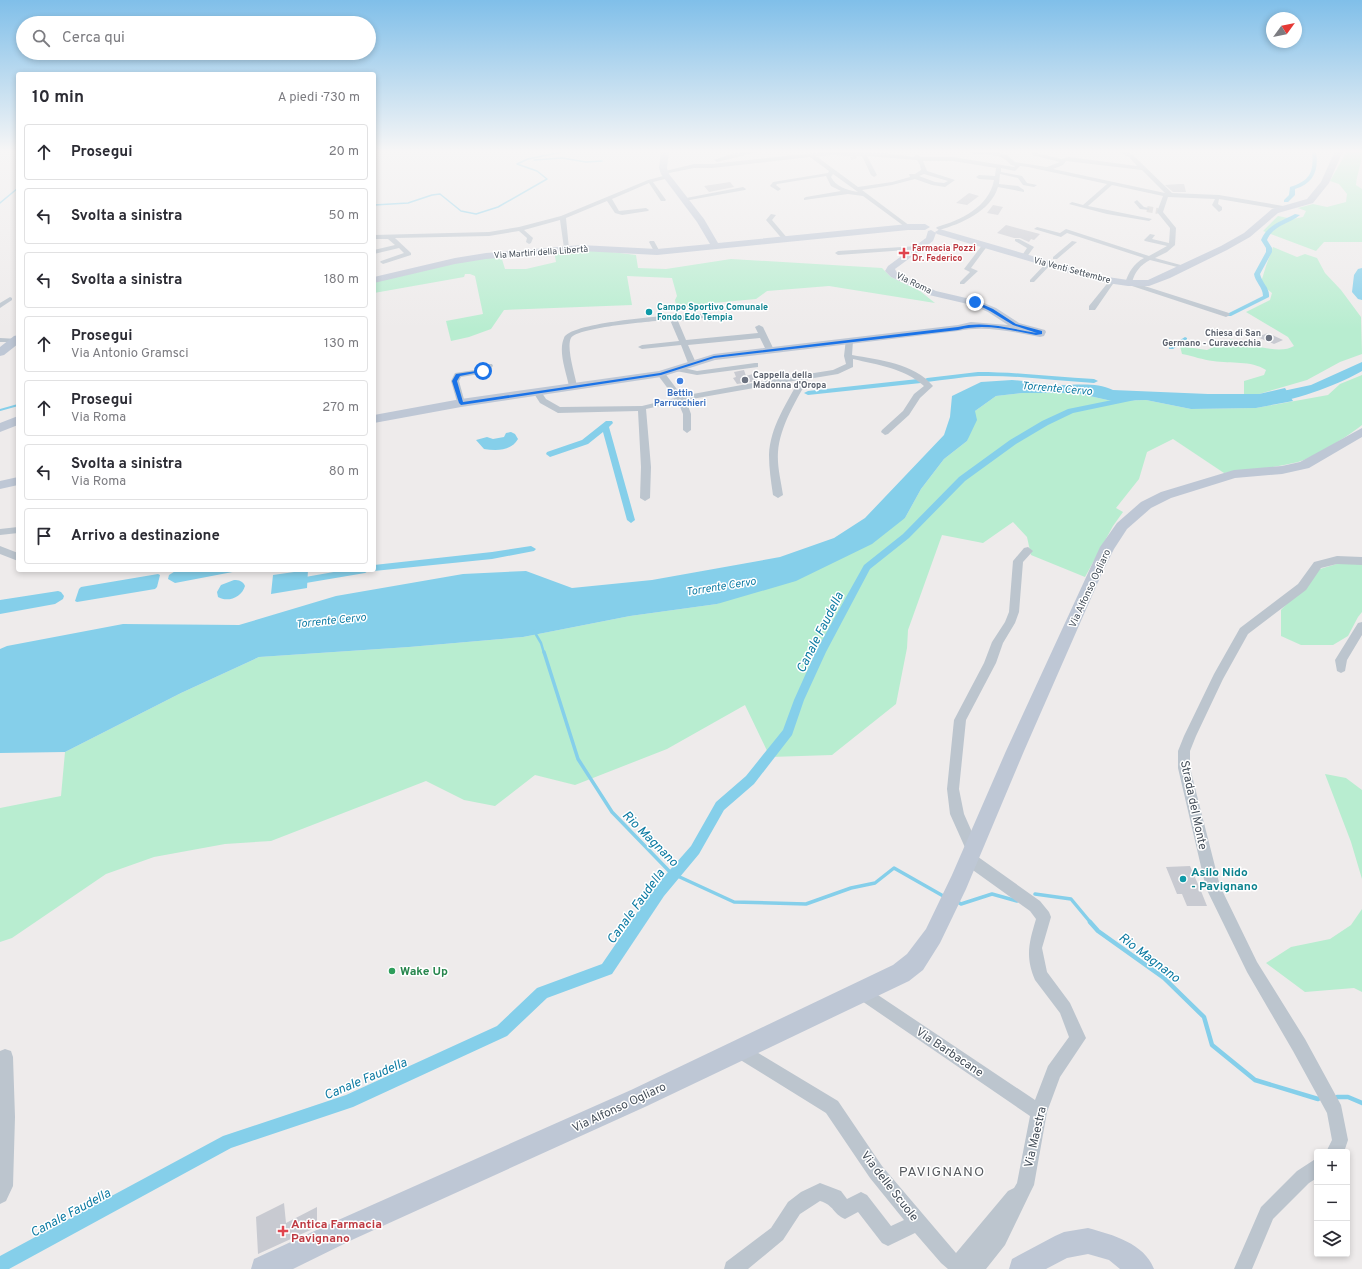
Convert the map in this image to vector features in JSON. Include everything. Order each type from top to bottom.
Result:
[{"type":"street","points":[[376,237],[489,234],[520,229],[563,217],[580,210]]},
{"type":"street","points":[[617,210],[622,213],[644,210]]},
{"type":"street","points":[[693,210],[701,221],[716,247]]},
{"type":"street","points":[[886,210],[908,227]]},
{"type":"street","points":[[934,230],[955,223],[976,210]]},
{"type":"street","points":[[1098,210],[1149,219]]},
{"type":"street","points":[[1136,210],[1160,213],[1173,228],[1172,245],[1149,258],[1136,268],[1130,276],[1128,283],[1149,283],[1185,267],[1246,235],[1264,219],[1279,210]]},
{"type":"street","points":[[1141,223],[1160,213],[1161,210]]},
{"type":"street","points":[[773,215],[769,220],[786,240]]},
{"type":"street","points":[[563,217],[566,248]]},
{"type":"street","name":"Via Martiri della Libertà","points":[[376,280],[455,261],[486,256],[566,248],[596,248],[656,252],[908,227],[934,230]]},
{"type":"street","points":[[520,229],[530,238],[529,242]]},
{"type":"street","points":[[1037,229],[1061,235],[1066,231],[1149,258],[1185,267]]},
{"type":"street","name":"Via Venti Settembre","points":[[934,230],[1024,257],[1051,261],[1112,281],[1128,283],[1226,315]]},
{"type":"street","name":"Via Roma","points":[[376,419],[461,403],[661,374],[714,357],[958,328],[971,325],[995,326],[1040,334],[1041,332],[1015,324],[975,302],[933,293],[894,275],[890,271],[891,268],[930,239],[934,230]]},
{"type":"street","points":[[1152,235],[1147,240],[1172,245]]},
{"type":"street","points":[[384,262],[409,254],[390,237]]},
{"type":"street","points":[[1017,240],[1031,247],[1024,257]]},
{"type":"street","points":[[652,242],[656,252]]},
{"type":"street","points":[[1032,281],[1051,261],[1074,242]]},
{"type":"street","points":[[376,252],[400,246]]},
{"type":"street","points":[[962,283],[975,271],[967,269],[985,246]]},
{"type":"street","points":[[838,253],[918,248]]},
{"type":"street","points":[[1092,308],[1112,281]]},
{"type":"street","points":[[0,306],[10,299]]},
{"type":"street","points":[[573,386],[565,346],[568,337],[573,333],[599,326],[710,315]]},
{"type":"street","points":[[673,319],[692,363]]},
{"type":"street","points":[[759,327],[770,350]]},
{"type":"street","points":[[642,348],[763,335]]},
{"type":"street","points":[[0,340],[16,339]]},
{"type":"street","points":[[0,353],[16,340]]},
{"type":"street","points":[[537,392],[543,401],[558,410],[642,408],[758,384],[834,372],[850,365],[848,356],[849,341]]},
{"type":"street","points":[[848,356],[893,366],[924,381],[928,386],[917,396],[906,413],[885,432]]},
{"type":"street","points":[[679,369],[697,373],[755,365]]},
{"type":"street","points":[[461,403],[455,381],[458,375],[483,371],[489,366]]},
{"type":"street","points":[[661,374],[684,404],[687,414],[687,430]]},
{"type":"street","points":[[778,495],[774,449],[787,407],[805,377]]},
{"type":"street","points":[[642,408],[646,467],[645,498]]},
{"type":"street","points":[[0,428],[16,421]]},
{"type":"street","name":"Via Alfonso Ogliaro","points":[[264,1269],[345,1230],[639,1098],[901,973],[915,962],[933,936],[1096,573],[1108,547],[1122,526],[1146,505],[1166,495],[1234,474],[1282,470],[1304,465],[1362,432]]},
{"type":"street","points":[[0,485],[16,481]]},
{"type":"street","points":[[0,532],[16,530]]},
{"type":"street","points":[[0,550],[16,556]]},
{"type":"street","points":[[970,853],[957,814],[952,789],[960,720],[990,663],[998,642],[1010,623],[1014,612],[1018,561],[1028,551]]},
{"type":"street","name":"Strada del Monte","points":[[1336,1149],[1340,1140],[1335,1111],[1299,1045],[1252,967],[1213,888],[1184,768],[1184,751],[1218,677],[1244,631],[1302,586],[1318,565],[1337,560],[1362,561]]},
{"type":"street","points":[[1341,668],[1341,660],[1362,626]]},
{"type":"street","name":"Via Maestra","points":[[970,853],[1035,906],[1044,917],[1035,948],[1040,975],[1066,1008],[1078,1038],[1054,1072],[1039,1112],[1024,1185],[999,1239],[974,1269]]},
{"type":"street","name":"Via Barbacane","points":[[861,992],[1039,1112]]},
{"type":"street","name":"Via delle Scuole","points":[[740,1050],[832,1107],[876,1172],[948,1257],[955,1263],[962,1260],[1024,1185]]},
{"type":"street","points":[[0,1195],[4,1186],[7,1117],[5,1057]]},
{"type":"street","points":[[1243,1269],[1267,1213],[1303,1177],[1314,1169]]},
{"type":"street","points":[[732,1269],[776,1234],[794,1208],[807,1198],[820,1192],[835,1197],[845,1210],[861,1201],[888,1237],[919,1222]]},
{"type":"street","points":[[1022,1269],[1064,1245],[1088,1241],[1116,1249],[1141,1269]]},
{"type":"green space","points":[[1304,210],[1362,210],[1362,242],[1324,242],[1316,251],[1263,231],[1278,216],[1293,219],[1303,217],[1306,211]]},
{"type":"green space","points":[[1273,247],[1297,257],[1305,254],[1317,258],[1325,273],[1341,290],[1361,317],[1362,354],[1340,362],[1307,380],[1259,394],[1244,394],[1244,381],[1264,375],[1266,370],[1254,365],[1220,362],[1182,354],[1180,346],[1207,350],[1231,339],[1254,346],[1272,349],[1294,346],[1288,337],[1246,312],[1270,300],[1272,293],[1262,285],[1262,279]]},
{"type":"green space","points":[[595,250],[636,255],[638,268],[666,269],[731,259],[882,268],[891,277],[920,291],[935,303],[829,286],[767,291],[756,299],[713,303],[677,309],[675,300],[677,296],[672,278],[627,276],[632,305],[504,310],[491,329],[469,337],[451,341],[446,321],[483,314],[475,276],[465,274],[464,277],[376,293],[376,282],[458,262],[501,256],[505,269],[526,269],[556,262],[554,251]]},
{"type":"green space","points":[[1362,375],[1362,425],[1331,446],[1305,460],[1280,466],[1224,473],[1173,439],[1147,452],[1139,479],[1116,508],[1123,512],[1113,526],[1085,577],[1031,555],[1027,537],[1013,522],[983,543],[942,535],[908,630],[907,648],[896,704],[832,755],[770,757],[745,705],[667,749],[575,785],[535,775],[495,806],[464,800],[426,781],[271,841],[225,844],[154,857],[106,874],[12,938],[0,942],[0,808],[61,796],[65,752],[181,693],[259,657],[409,647],[523,637],[630,616],[717,604],[905,518],[921,489],[944,459],[967,441],[975,411],[996,396],[1022,393],[1076,393],[1112,401],[1146,400],[1191,409],[1256,408],[1328,395],[1340,384]]},
{"type":"green space","points":[[1340,563],[1362,564],[1362,612],[1348,636],[1333,645],[1301,645],[1281,636],[1281,610],[1320,569]]},
{"type":"green space","points":[[1325,774],[1346,778],[1362,790],[1362,879],[1351,842]]},
{"type":"green space","points":[[1362,909],[1362,992],[1354,988],[1305,992],[1266,963],[1291,947],[1330,939],[1351,925]]},
{"type":"water","points":[[1012,380],[1052,385],[1091,385],[1106,387],[1113,390],[1208,394],[1259,394],[1285,388],[1293,401],[1256,408],[1191,409],[1146,400],[1112,401],[1076,393],[1022,393],[996,396],[975,411],[977,420],[967,441],[944,459],[921,489],[905,518],[872,544],[796,581],[717,604],[630,616],[523,637],[409,647],[259,657],[181,693],[65,752],[0,753],[0,649],[7,646],[123,624],[239,625],[336,596],[463,574],[526,571],[572,588],[652,580],[780,557],[834,538],[865,518],[944,435],[950,417],[952,396],[981,382]]},
{"type":"water","points":[[511,432],[515,434],[518,439],[508,448],[494,450],[484,449],[476,440],[487,437],[493,439],[504,437],[506,433]]},
{"type":"water","points":[[174,572],[233,572],[175,583],[168,579],[169,575]]},
{"type":"water","points":[[308,572],[307,588],[271,594],[273,575]]},
{"type":"water","points":[[158,574],[160,575],[157,587],[155,589],[77,602],[75,601],[81,587]]},
{"type":"water","points":[[234,580],[241,581],[244,584],[245,586],[241,593],[230,599],[222,599],[218,597],[217,592],[221,585]]},
{"type":"water","points":[[58,591],[64,596],[63,599],[55,604],[0,614],[0,600]]},
{"type":"building","points":[[989,210],[1001,210],[998,215],[987,213]]},
{"type":"building","points":[[1006,225],[1040,234],[1034,240],[1031,239],[1029,242],[1020,238],[1014,238],[997,233]]},
{"type":"building","name":"Chiesa di San Germano - Curavecchia","points":[[1268,333],[1283,340],[1274,344],[1257,337]]},
{"type":"building","name":"Cappella della Madonna d'Oropa","points":[[744,370],[746,376],[753,374],[757,381],[737,384],[733,378],[736,377],[734,372]]},
{"type":"building","name":"Asilo Nido - Pavignano","points":[[1190,866],[1207,906],[1187,906],[1182,894],[1177,894],[1166,867]]},
{"type":"building","name":"Antica Farmacia Pavignano","points":[[284,1203],[286,1223],[317,1207],[317,1227],[258,1254],[256,1217]]},
{"type":"waterway","points":[[460,210],[476,214],[488,210]]},
{"type":"waterway","points":[[1229,315],[1266,297],[1265,290],[1257,277],[1259,268],[1269,252],[1269,248],[1264,240],[1269,231],[1278,224],[1297,215]]},
{"type":"waterway","name":"Torrente Cervo","points":[[1362,271],[1360,275],[1358,292],[1362,297]]},
{"type":"waterway","points":[[1171,348],[1185,339]]},
{"type":"waterway","name":"Torrente Cervo","points":[[1265,399],[1303,391],[1327,383],[1362,366]]},
{"type":"waterway","points":[[927,380],[978,374],[1000,374],[1094,381]]},
{"type":"waterway","points":[[808,393],[918,381]]},
{"type":"waterway","name":"Canale Faudella","points":[[0,1265],[228,1141],[348,1102],[502,1031],[542,993],[607,969],[659,892],[695,850],[720,806],[750,780],[788,732],[799,700],[821,651],[867,567],[906,536],[962,479],[1013,442],[1045,423],[1071,411],[1132,398]]},
{"type":"waterway","points":[[0,410],[16,406]]},
{"type":"waterway","points":[[605,426],[609,423]]},
{"type":"waterway","points":[[550,454],[585,442],[605,426]]},
{"type":"waterway","points":[[605,426],[631,520]]},
{"type":"waterway","points":[[376,568],[472,558],[531,549]]},
{"type":"waterway","points":[[294,582],[353,572]]},
{"type":"waterway","name":"Rio Magnano","points":[[534,631],[541,643],[544,653]]},
{"type":"waterway","name":"Rio Magnano","points":[[544,652],[578,759],[612,812],[671,873],[734,902],[806,904],[851,888],[875,883],[894,868],[945,897]]},
{"type":"waterway","name":"Rio Magnano","points":[[956,901],[961,904],[992,894],[1017,901]]},
{"type":"waterway","name":"Rio Magnano","points":[[1035,894],[1071,899],[1091,923]]},
{"type":"waterway","name":"Rio Magnano","points":[[1090,922],[1098,931],[1164,978],[1204,1017],[1212,1045],[1255,1080],[1318,1099]]},
{"type":"waterway","name":"Rio Magnano","points":[[1337,1097],[1348,1097],[1362,1103]]},
{"type":"tunnel","points":[[1154,210],[1158,211]]},
{"type":"place","name":"Farmacia Pozzi Dr. Federico","points":[[904,253]]},
{"type":"place","name":"Campo Sportivo Comunale Fondo Edo Tempia","points":[[649,312]]},
{"type":"place","name":"Chiesa di San Germano - Curavecchia","points":[[1269,338]]},
{"type":"place","name":"Cappella della Madonna d'Oropa","points":[[745,380]]},
{"type":"place","name":"Bettin Parrucchieri","points":[[680,381]]},
{"type":"place","name":"Asilo Nido - Pavignano","points":[[1183,879]]},
{"type":"place","name":"Wake Up","points":[[392,971]]},
{"type":"place","name":"Antica Farmacia Pavignano","points":[[283,1231]]},
{"type":"district","name":"PAVIGNANO","points":[[942,1171]]},
{"type":"route","points":[[483,371],[458,375],[455,381],[461,403],[661,374],[714,357],[958,328],[971,325],[995,326],[1036,334],[1040,334],[1041,332],[1015,324],[975,302]]}]
